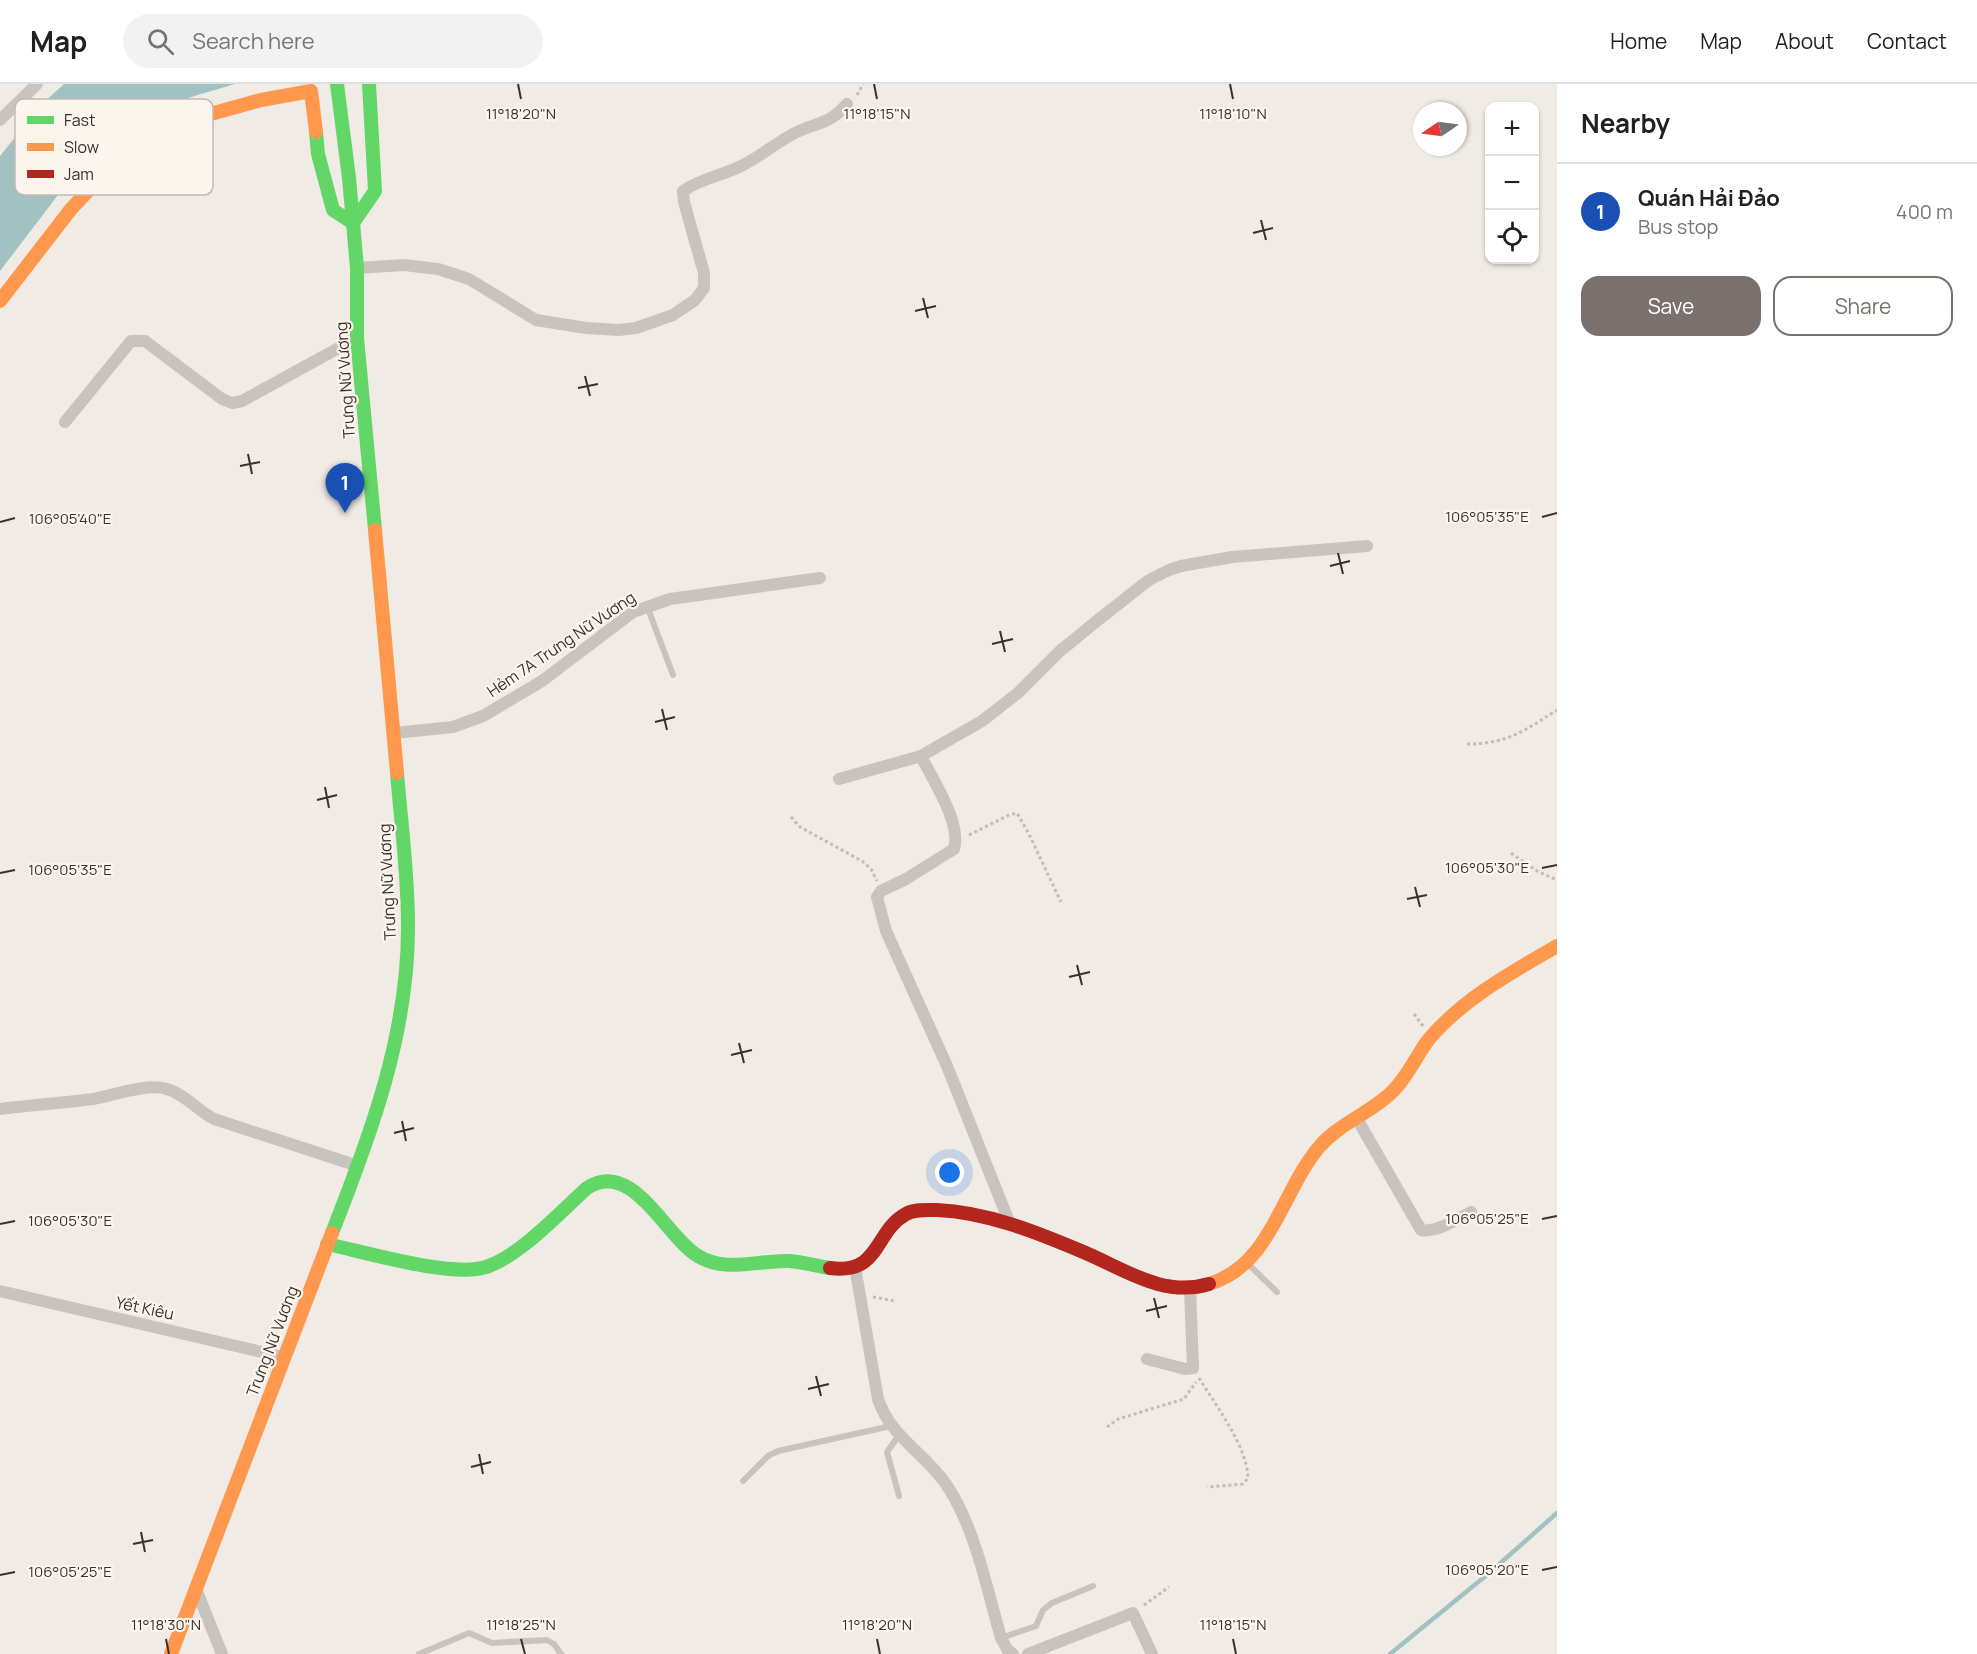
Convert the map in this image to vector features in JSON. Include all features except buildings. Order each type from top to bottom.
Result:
[{"type":"street","points":[[22,99],[37,84]]},
{"type":"street","name":"Trưng Nữ Vương","points":[[171,1654],[358,1166],[386,1083],[402,1008],[408,924],[394,733],[357,338],[357,268],[337,84]]},
{"type":"street","points":[[213,113],[261,100],[311,92],[318,154],[333,210],[353,223],[375,190],[369,84]]},
{"type":"street","points":[[357,268],[404,265],[438,269],[469,279],[536,320],[586,328],[620,330],[636,328],[673,315],[695,300],[704,288],[704,273],[683,191],[691,185],[744,164],[792,134],[829,121],[837,116],[847,104]]},
{"type":"street","points":[[0,120],[15,105]]},
{"type":"street","points":[[0,301],[84,195]]},
{"type":"street","points":[[65,422],[131,341],[145,341],[222,399],[232,403],[242,401],[357,338]]},
{"type":"street","points":[[839,778],[921,756],[982,722],[1018,693],[1060,651],[1090,626],[1149,580],[1169,570],[1232,557],[1367,546]]},
{"type":"street","name":"Hẻm 7A Trưng Nữ Vương","points":[[394,733],[453,727],[483,717],[542,681],[633,612],[646,606],[670,599],[820,578]]},
{"type":"street","points":[[921,756],[950,815],[956,834],[954,849],[906,879],[881,891],[877,897],[886,931],[947,1066],[1010,1224]]},
{"type":"street","points":[[327,1244],[425,1264],[464,1269],[485,1267],[509,1254],[597,1181],[612,1179],[624,1184],[636,1194],[688,1251],[715,1264],[795,1261],[836,1269],[855,1267],[869,1257],[896,1221],[908,1212],[922,1209],[942,1210],[1010,1224],[1085,1252],[1150,1282],[1169,1288],[1190,1288],[1215,1283],[1235,1273],[1258,1253],[1312,1156],[1332,1134],[1395,1089],[1435,1032],[1497,982],[1557,946]]},
{"type":"street","points":[[0,1109],[93,1099],[154,1088],[166,1089],[176,1093],[203,1114],[214,1119],[358,1166]]},
{"type":"street","points":[[1356,1118],[1421,1230],[1427,1231],[1444,1226],[1471,1212]]},
{"type":"street","points":[[855,1267],[878,1400],[883,1415],[895,1431],[945,1482],[959,1505],[1007,1649]]},
{"type":"street","points":[[1147,1359],[1185,1369],[1193,1368],[1190,1288]]},
{"type":"street","name":"Yết Kiêu","points":[[0,1292],[283,1357]]},
{"type":"street","points":[[196,1589],[222,1654]]},
{"type":"street","points":[[1028,1654],[1133,1613],[1152,1654]]},
{"type":"lane","points":[[646,606],[673,675]]},
{"type":"lane","points":[[1247,1263],[1277,1292]]},
{"type":"lane","points":[[743,1481],[768,1456],[778,1451],[895,1431]]},
{"type":"lane","points":[[895,1431],[887,1452],[899,1496]]},
{"type":"lane","points":[[1007,1649],[1036,1626],[1043,1610],[1052,1603],[1093,1586]]},
{"type":"lane","points":[[419,1654],[469,1634],[492,1643],[547,1640],[554,1644],[561,1654]]},
{"type":"path","points":[[1467,744],[1489,744],[1509,738],[1557,710]]},
{"type":"path","points":[[956,841],[1017,813],[1061,902]]},
{"type":"path","points":[[791,817],[800,827],[867,865],[881,891]]},
{"type":"path","points":[[1511,853],[1537,871],[1557,880]]},
{"type":"path","points":[[860,1295],[895,1301]]},
{"type":"path","points":[[1107,1427],[1118,1419],[1184,1398],[1199,1378],[1231,1431],[1247,1465],[1248,1478],[1243,1484],[1207,1487]]},
{"type":"path","points":[[1133,1613],[1168,1587]]},
{"type":"water","points":[[64,84],[235,84],[186,99],[48,99]]},
{"type":"water","points":[[15,137],[15,195],[58,195],[0,271],[0,156]]},
{"type":"waterway","points":[[1390,1654],[1488,1574],[1557,1513]]},
{"type":"traffic: fast","points":[[337,84],[357,268],[357,338],[375,530]]},
{"type":"traffic: fast","points":[[316,132],[318,154],[333,210],[353,223],[375,191],[369,84]]},
{"type":"traffic: fast","points":[[332,1233],[385,1082],[402,1004],[407,964],[408,905],[397,773]]},
{"type":"traffic: fast","points":[[327,1244],[430,1267],[452,1269],[486,1267],[526,1243],[587,1188],[603,1181],[619,1183],[633,1191],[686,1246],[708,1261],[731,1265],[789,1261],[830,1268]]},
{"type":"traffic: slow","points":[[213,113],[261,100],[311,91],[316,132]]},
{"type":"traffic: slow","points":[[0,301],[84,195]]},
{"type":"traffic: slow","points":[[375,530],[397,773]]},
{"type":"traffic: slow","points":[[1209,1284],[1230,1274],[1247,1261],[1262,1244],[1295,1184],[1320,1146],[1393,1091],[1429,1039],[1442,1025],[1489,987],[1557,946]]},
{"type":"traffic: slow","points":[[171,1654],[332,1233]]},
{"type":"traffic: jam","points":[[830,1268],[859,1265],[875,1250],[896,1221],[906,1214],[937,1210],[974,1215],[1029,1230],[1159,1284],[1175,1287],[1209,1284]]},
{"type":"place","name":"Quán Hải Đảo","points":[[345,513]]}]
